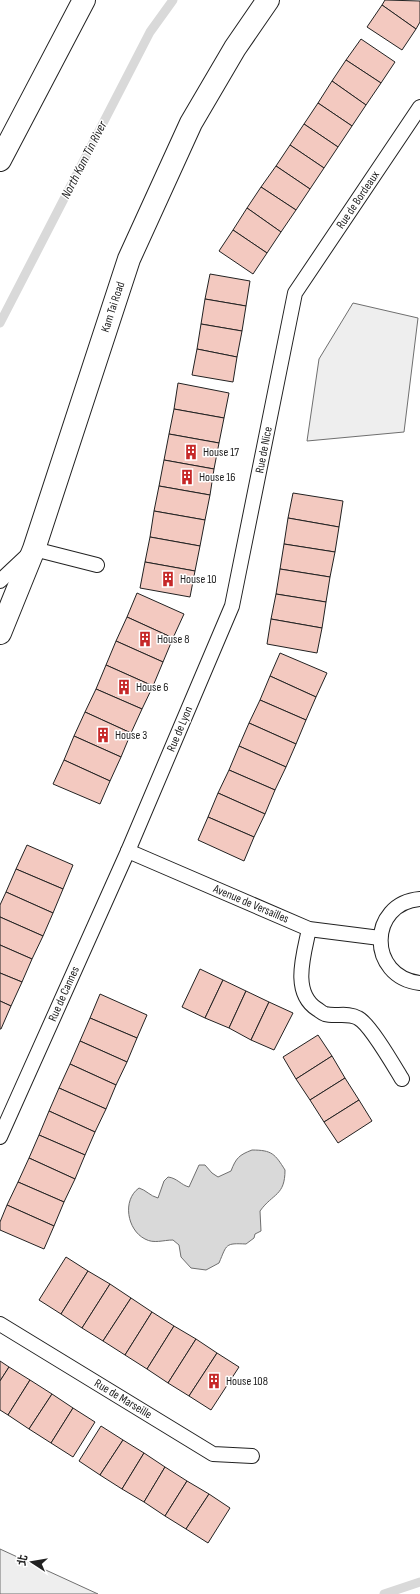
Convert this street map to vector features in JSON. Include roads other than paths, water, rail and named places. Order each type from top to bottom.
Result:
[{"type":"street","points":[[0,160],[84,0]]},
{"type":"street","name":"Kam Tai Road","points":[[0,633],[34,549],[129,259],[192,123],[235,48],[268,0]]},
{"type":"lane","name":"Rue de Bordeaux","points":[[295,293],[420,107]]},
{"type":"lane","name":"Rue de Nice","points":[[232,606],[295,293]]},
{"type":"lane","points":[[0,581],[34,549],[97,564]]},
{"type":"lane","name":"Rue de Lyon","points":[[128,851],[232,606]]},
{"type":"lane","name":"Avenue de Versailles","points":[[128,851],[309,929],[380,938]]},
{"type":"lane","name":"Rue de Cannes","points":[[0,1137],[128,851]]},
{"type":"lane","points":[[420,899],[413,899],[400,904],[390,913],[383,924],[380,938],[381,952],[388,965],[397,976],[410,982],[420,983]]},
{"type":"lane","points":[[309,929],[301,973],[303,991],[312,1005],[324,1014],[350,1015],[358,1018],[368,1026],[402,1080]]},
{"type":"lane","name":"Rue de Marseille","points":[[0,1324],[213,1454],[252,1456]]},
{"type":"waterway","name":"North Kam Tin River","points":[[0,323],[150,32],[173,0]]},
{"type":"waterway","points":[[384,1594],[420,1582]]},
{"type":"place","name":"House 17","points":[[191,452]]},
{"type":"place","name":"House 16","points":[[187,477]]},
{"type":"place","name":"House 10","points":[[168,579]]},
{"type":"place","name":"House 8","points":[[145,639]]},
{"type":"place","name":"House 6","points":[[124,687]]},
{"type":"place","name":"House 3","points":[[103,735]]},
{"type":"place","name":"House 108","points":[[214,1381]]}]
